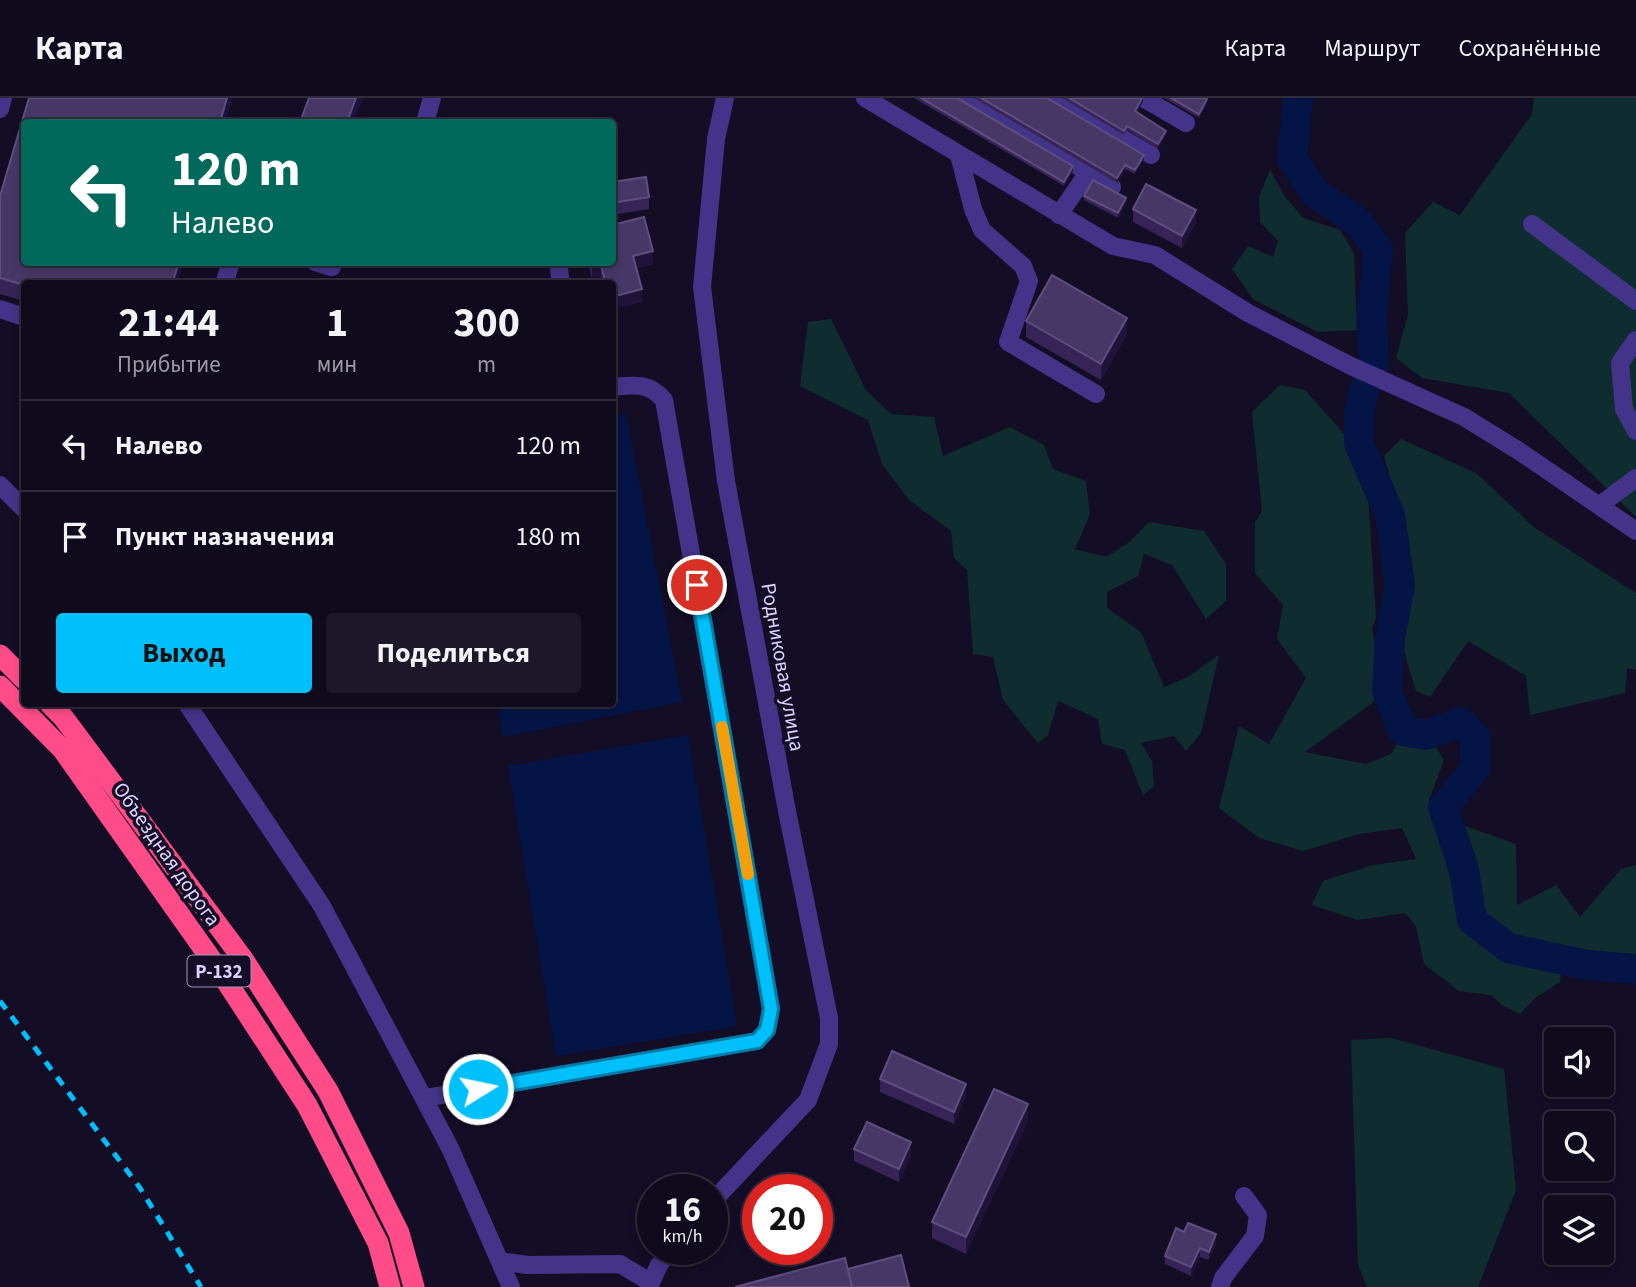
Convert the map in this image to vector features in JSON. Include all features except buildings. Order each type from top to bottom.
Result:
[{"type":"highway","points":[[0,655],[21,676]]},
{"type":"highway","name":"Объездная дорога","points":[[0,686],[63,750],[223,976],[307,1105],[378,1242],[390,1287]]},
{"type":"highway","name":"Объездная дорога","points":[[53,707],[243,959],[328,1091],[400,1233],[414,1287]]},
{"type":"street","points":[[0,109],[3,98]]},
{"type":"street","points":[[426,119],[432,98]]},
{"type":"street","name":"Родниковая улица","points":[[724,98],[716,139],[702,288],[726,481],[786,811],[829,1018],[829,1044],[808,1100],[728,1185]]},
{"type":"street","points":[[865,98],[1113,246],[1155,255],[1248,313],[1349,365],[1464,417],[1636,531]]},
{"type":"street","points":[[892,114],[901,98]]},
{"type":"street","points":[[962,98],[1112,187]]},
{"type":"street","points":[[1052,98],[1151,155]]},
{"type":"street","points":[[1143,98],[1186,123]]},
{"type":"street","points":[[959,155],[973,209],[982,230],[1023,266],[1029,281],[1008,342],[1097,394]]},
{"type":"street","points":[[1059,215],[1088,172]]},
{"type":"street","points":[[1532,224],[1636,301]]},
{"type":"street","points":[[0,309],[21,316]]},
{"type":"street","points":[[1636,340],[1620,363],[1624,409],[1636,431]]},
{"type":"street","points":[[425,1098],[757,1041],[767,1030],[771,1009],[664,400],[658,392],[643,384],[616,387]]},
{"type":"street","points":[[1600,505],[1636,478]]},
{"type":"street","points":[[0,485],[21,506]]},
{"type":"street","points":[[189,707],[322,906],[425,1098],[511,1287]]},
{"type":"street","points":[[1220,1287],[1223,1278],[1255,1236],[1258,1215],[1244,1196]]},
{"type":"street","points":[[500,1261],[527,1265],[620,1264],[649,1284],[661,1265]]},
{"type":"green space","points":[[1534,98],[1636,98],[1636,517],[1509,393],[1422,378],[1396,358],[1408,315],[1405,233],[1433,202],[1460,215],[1532,114]]},
{"type":"green space","points":[[1270,170],[1284,195],[1303,218],[1340,230],[1354,253],[1357,330],[1318,332],[1253,299],[1232,269],[1248,246],[1273,257],[1278,241],[1260,222],[1259,197]]},
{"type":"green space","points":[[831,319],[866,390],[891,414],[934,417],[943,456],[1010,427],[1044,445],[1053,469],[1086,481],[1090,514],[1075,549],[1106,557],[1128,543],[1149,522],[1204,531],[1226,564],[1226,601],[1206,619],[1172,565],[1144,554],[1138,576],[1107,592],[1107,608],[1141,632],[1164,687],[1186,678],[1219,655],[1201,733],[1186,751],[1174,736],[1141,743],[1152,761],[1154,786],[1143,795],[1125,750],[1102,744],[1098,719],[1058,701],[1048,735],[1038,743],[1003,700],[993,657],[973,654],[967,570],[954,558],[951,531],[909,500],[882,464],[868,420],[800,386],[808,322]]},
{"type":"green space","points":[[1280,385],[1305,390],[1355,446],[1368,494],[1376,618],[1372,628],[1383,691],[1371,704],[1305,752],[1366,764],[1391,754],[1408,729],[1426,733],[1444,760],[1429,800],[1460,914],[1513,964],[1561,971],[1560,982],[1535,998],[1520,1014],[1502,1005],[1491,995],[1459,991],[1424,964],[1416,926],[1405,913],[1358,920],[1312,905],[1323,881],[1373,865],[1416,859],[1402,828],[1359,834],[1303,851],[1259,838],[1219,808],[1239,726],[1269,744],[1306,678],[1277,639],[1283,605],[1255,573],[1255,522],[1262,511],[1252,412]]},
{"type":"green space","points":[[1401,439],[1476,473],[1535,528],[1636,593],[1636,670],[1627,668],[1625,693],[1530,715],[1526,676],[1468,641],[1430,697],[1416,691],[1401,641],[1408,605],[1406,531],[1384,456]]},
{"type":"green space","points":[[1465,826],[1516,844],[1517,905],[1556,885],[1580,917],[1621,869],[1636,865],[1636,960],[1521,944],[1478,916],[1477,876]]},
{"type":"green space","points":[[1391,1038],[1504,1069],[1516,1190],[1478,1287],[1367,1287],[1358,1265],[1351,1040]]},
{"type":"shaded area","points":[[626,414],[682,702],[503,737],[498,707],[616,707],[616,416]]},
{"type":"shaded area","points":[[688,735],[737,1026],[556,1056],[508,766]]},
{"type":"waterway","points":[[1298,98],[1292,159],[1315,193],[1357,221],[1378,249],[1372,317],[1374,364]]},
{"type":"waterway","points":[[1365,388],[1359,410],[1359,443],[1390,515],[1400,585],[1390,638],[1387,691],[1403,731],[1426,735],[1461,722],[1475,738],[1475,769],[1443,807],[1464,870],[1472,920],[1508,948],[1587,965],[1636,969]]},
{"type":"railway","points":[[0,1001],[140,1188],[201,1287]]},
{"type":"slow traffic","points":[[722,727],[748,874]]},
{"type":"route","points":[[478,1089],[757,1041],[767,1030],[771,1009],[697,585]]}]
